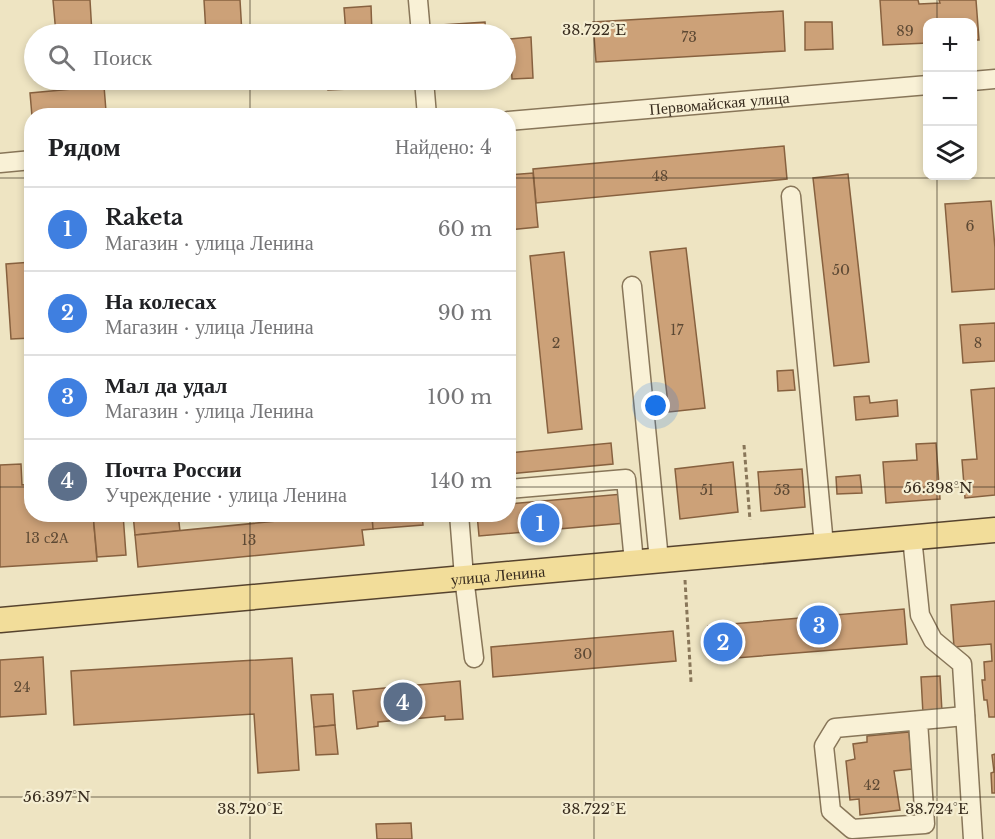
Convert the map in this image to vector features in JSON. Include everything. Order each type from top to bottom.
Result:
[{"type":"main road","name":"улица Ленина","points":[[0,620],[995,530]]},
{"type":"street","points":[[418,0],[420,24]]},
{"type":"street","points":[[977,81],[995,79]]},
{"type":"street","name":"Первомайская улица","points":[[516,120],[923,85]]},
{"type":"street","points":[[425,90],[426,108]]},
{"type":"street","points":[[0,163],[24,161]]},
{"type":"street","points":[[791,196],[824,545]]},
{"type":"street","points":[[632,286],[659,560]]},
{"type":"street","points":[[516,488],[626,479],[634,562]]},
{"type":"street","points":[[460,522],[474,658]]},
{"type":"street","points":[[912,537],[920,615],[933,640],[962,664],[973,839]]},
{"type":"street","points":[[918,721],[925,824],[852,829],[831,811],[824,746],[835,728],[965,716]]},
{"type":"path","points":[[744,445],[750,520]]},
{"type":"path","points":[[685,580],[692,682]]},
{"type":"building","points":[[53,0],[90,0],[91,24],[55,24]]},
{"type":"building","points":[[204,0],[240,0],[241,24],[205,24]]},
{"type":"building","points":[[880,0],[918,0],[919,4],[940,3],[939,0],[976,0],[979,40],[977,40],[977,18],[923,18],[923,43],[883,45]]},
{"type":"building","points":[[371,6],[372,24],[345,24],[344,8]]},
{"type":"building","points":[[783,11],[785,51],[596,62],[593,22]]},
{"type":"building","points":[[485,22],[485,24],[456,24]]},
{"type":"building","points":[[805,22],[832,22],[833,49],[805,50]]},
{"type":"building","points":[[531,37],[533,78],[516,79],[516,38]]},
{"type":"building","points":[[104,90],[106,108],[31,108],[30,93]]},
{"type":"building","points":[[784,146],[787,179],[536,203],[533,169]]},
{"type":"building","points":[[533,173],[538,227],[516,229],[516,174]]},
{"type":"building","points":[[848,174],[869,362],[834,366],[813,178]]},
{"type":"building","points":[[991,201],[995,248],[995,289],[952,292],[945,204]]},
{"type":"building","points":[[686,248],[705,408],[669,412],[650,252]]},
{"type":"building","points":[[564,252],[582,429],[548,433],[530,256]]},
{"type":"building","points":[[24,263],[24,338],[11,339],[6,264]]},
{"type":"building","points":[[995,323],[995,361],[963,363],[960,325]]},
{"type":"building","points":[[793,370],[795,390],[778,391],[777,371]]},
{"type":"building","points":[[995,388],[995,495],[965,498],[962,460],[977,459],[971,390]]},
{"type":"building","points":[[869,396],[870,403],[897,400],[898,416],[856,420],[854,397]]},
{"type":"building","points":[[611,443],[613,464],[516,473],[516,452]]},
{"type":"building","points":[[936,443],[940,499],[886,503],[883,462],[917,460],[916,444]]},
{"type":"building","points":[[733,462],[738,512],[680,519],[675,469]]},
{"type":"building","points":[[21,464],[22,485],[24,485],[24,522],[94,522],[97,561],[0,567],[0,465]]},
{"type":"building","points":[[802,469],[805,507],[761,511],[758,472]]},
{"type":"building","points":[[860,475],[862,493],[837,494],[836,477]]},
{"type":"building","points":[[623,494],[626,523],[479,536],[478,522],[516,522],[516,503]]},
{"type":"building","points":[[94,522],[124,522],[126,555],[97,557]]},
{"type":"building","points":[[134,522],[179,522],[180,531],[135,535]]},
{"type":"building","points":[[267,522],[373,522],[373,529],[362,530],[364,545],[138,567],[135,535]]},
{"type":"building","points":[[373,522],[423,522],[423,525],[373,529]]},
{"type":"building","points":[[995,601],[995,717],[989,717],[982,680],[985,680],[984,662],[992,661],[991,644],[954,647],[951,605]]},
{"type":"building","points":[[904,609],[907,644],[711,660],[708,626]]},
{"type":"building","points":[[673,631],[676,661],[493,677],[491,647]]},
{"type":"building","points":[[43,657],[46,714],[0,717],[0,660]]},
{"type":"building","points":[[292,658],[299,770],[258,773],[254,714],[74,725],[71,671]]},
{"type":"building","points":[[940,676],[942,712],[923,714],[921,677]]},
{"type":"building","points":[[460,681],[463,719],[445,720],[445,716],[378,722],[378,726],[357,729],[353,691]]},
{"type":"building","points":[[333,694],[335,725],[314,727],[311,695]]},
{"type":"building","points":[[335,725],[338,754],[316,755],[314,727]]},
{"type":"building","points":[[909,732],[912,769],[894,771],[900,810],[860,815],[859,799],[850,800],[846,761],[855,759],[853,744],[867,742],[867,736]]},
{"type":"building","points":[[995,754],[995,793],[992,793],[991,773],[994,772],[992,755]]},
{"type":"building","points":[[411,823],[412,839],[377,839],[376,824]]},
{"type":"place","name":"Raketa","points":[[540,523]]},
{"type":"place","name":"Мал да удал","points":[[819,625]]},
{"type":"place","name":"На колесах","points":[[723,642]]},
{"type":"place","name":"Почта России","points":[[403,702]]}]
